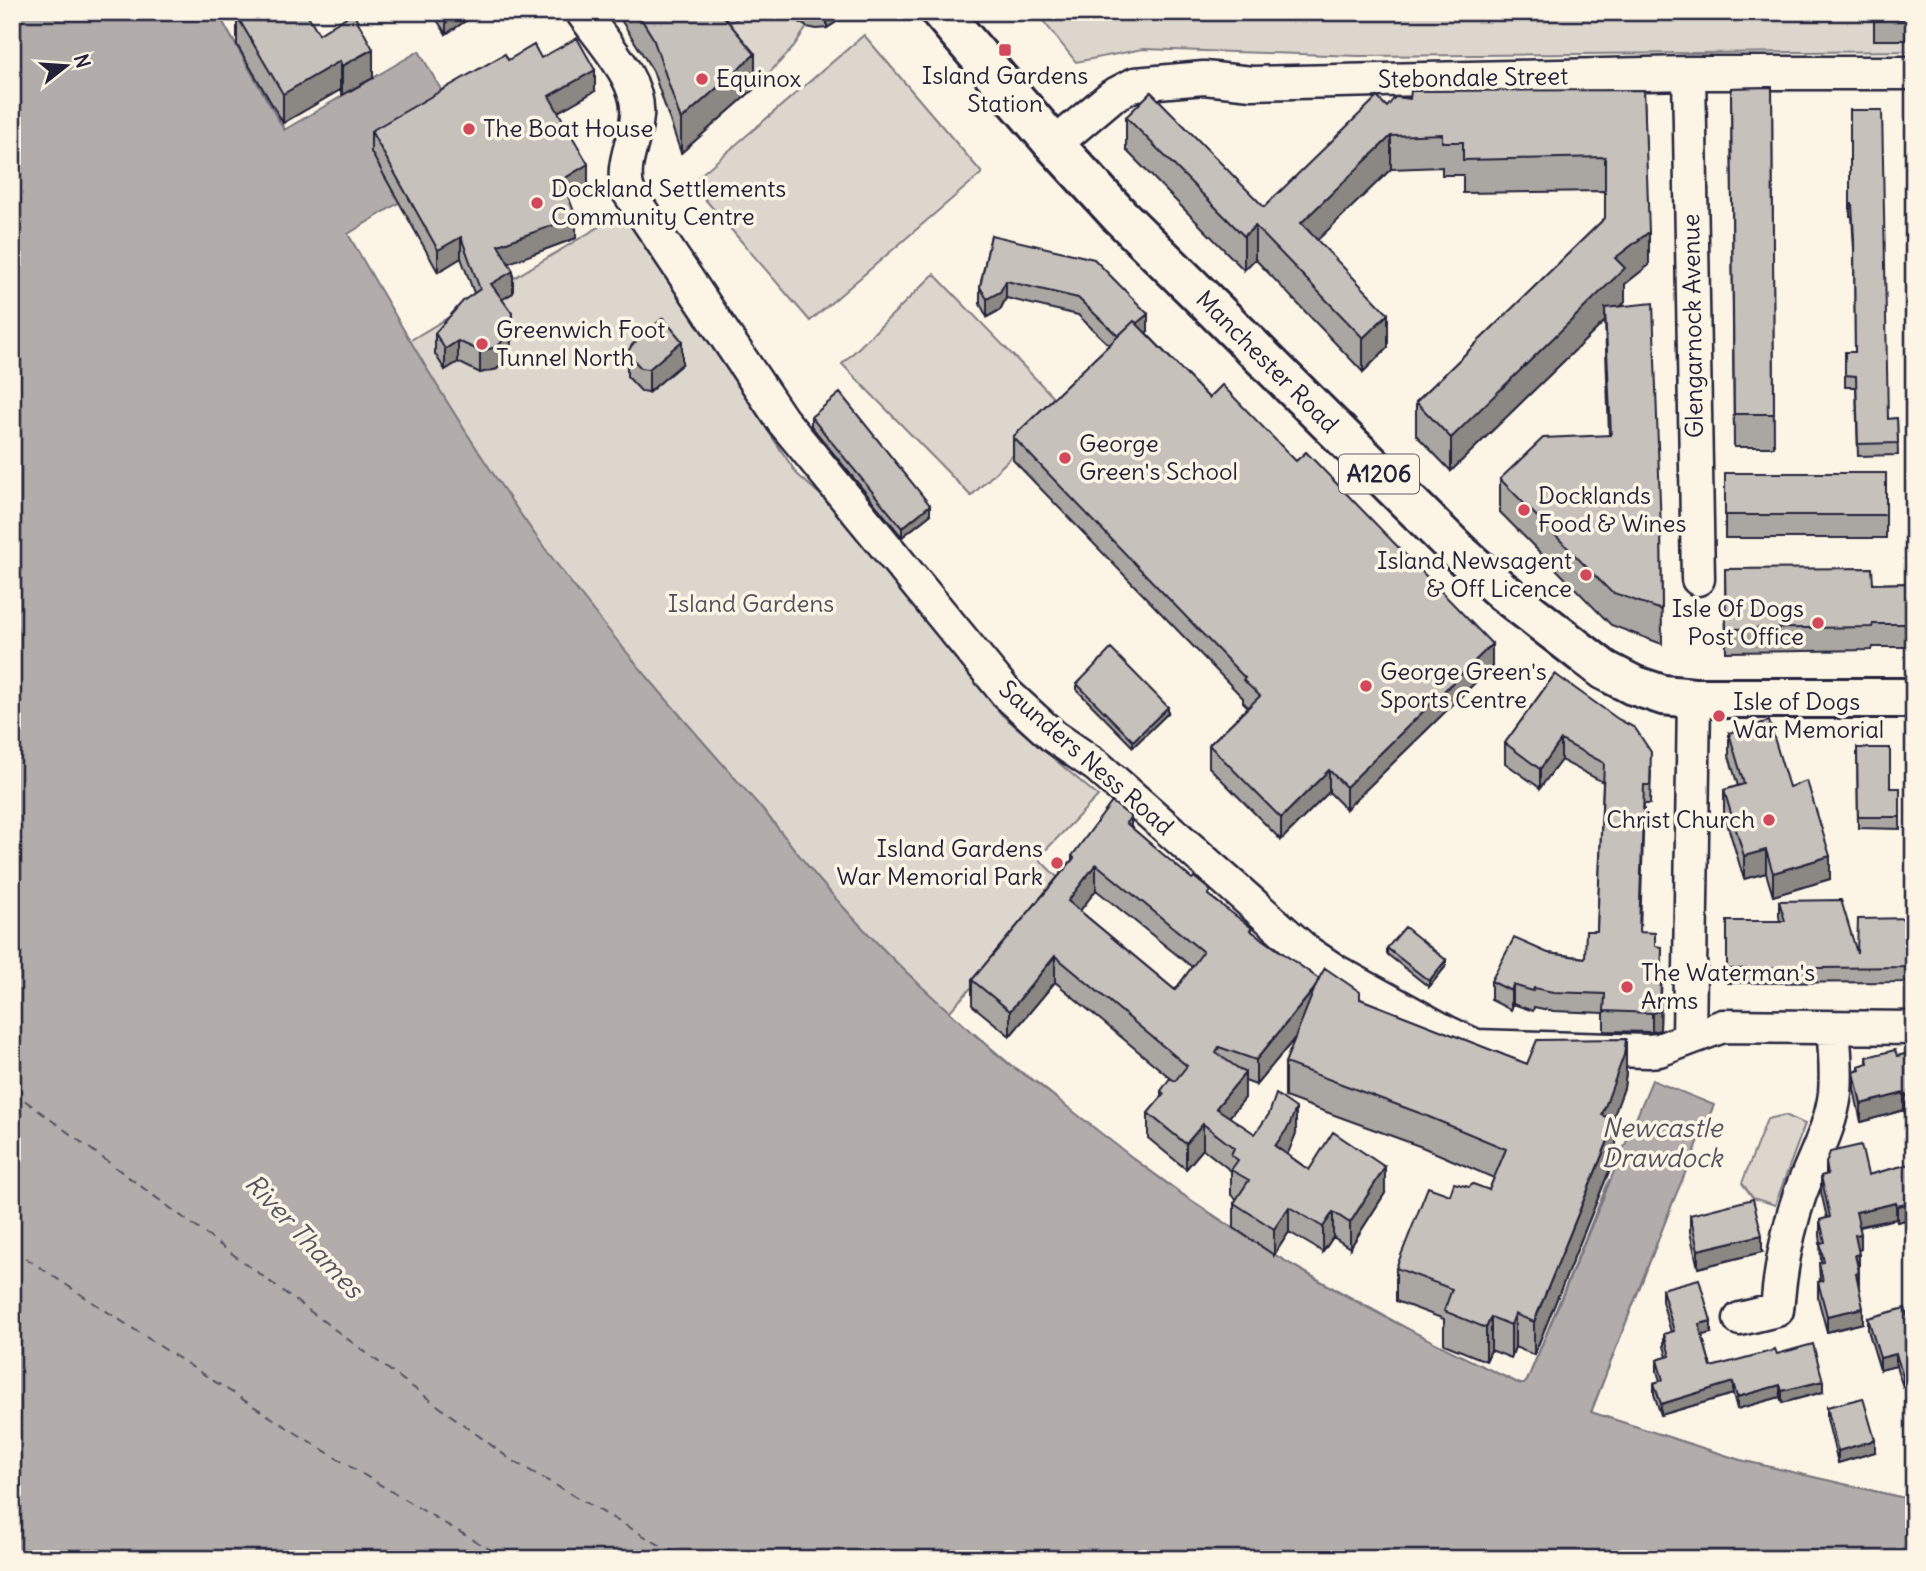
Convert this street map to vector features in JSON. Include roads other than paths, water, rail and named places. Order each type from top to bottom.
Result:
[{"type":"main road","name":"Manchester Road","points":[[941,12],[1054,145],[1130,226],[1378,473],[1502,591],[1604,670],[1633,685],[1663,695],[1694,698],[1914,698]]},
{"type":"street","name":"Saunders Ness Road","points":[[582,12],[630,80],[637,97],[637,117],[625,171],[628,191],[782,421],[1007,694],[1053,736],[1097,766],[1307,952],[1337,972],[1476,1046],[1648,1051],[1659,1050],[1723,1026],[1914,1028]]},
{"type":"street","name":"Stebondale Street","points":[[1054,145],[1112,96],[1135,84],[1203,78],[1252,83],[1689,74],[1914,73]]},
{"type":"street","name":"Glengarnock Avenue","points":[[1689,74],[1698,579]]},
{"type":"street","points":[[1689,1038],[1694,698]]},
{"type":"street","points":[[1740,1319],[1777,1310],[1779,1280],[1786,1247],[1800,1196],[1826,1129],[1835,1095],[1833,1028]]},
{"type":"water","points":[[12,12],[217,12],[284,130],[419,51],[451,107],[400,202],[348,234],[466,432],[544,547],[651,681],[764,811],[822,883],[885,951],[1002,1058],[1183,1195],[1264,1248],[1347,1297],[1520,1384],[1527,1381],[1652,1080],[1714,1105],[1672,1204],[1591,1412],[1740,1460],[1904,1498],[1914,1504],[1914,1559],[12,1559]]},
{"type":"place","name":"Island Gardens Station","points":[[1005,50]]},
{"type":"place","name":"Equinox","points":[[702,79]]},
{"type":"place","name":"The Boat House","points":[[469,129]]},
{"type":"place","name":"Dockland Settlements Community Centre","points":[[537,203]]},
{"type":"place","name":"Greenwich Foot Tunnel North","points":[[482,344]]},
{"type":"place","name":"George Green's School","points":[[1065,458]]},
{"type":"place","name":"Docklands Food & Wines","points":[[1524,510]]},
{"type":"place","name":"Island Newsagent & Off Licence","points":[[1586,575]]},
{"type":"place","name":"Isle Of Dogs Post Office","points":[[1818,623]]},
{"type":"place","name":"George Green's Sports Centre","points":[[1366,686]]},
{"type":"place","name":"Isle of Dogs War Memorial","points":[[1719,716]]},
{"type":"place","name":"Christ Church","points":[[1769,820]]},
{"type":"place","name":"Island Gardens War Memorial Park","points":[[1057,863]]},
{"type":"place","name":"The Waterman's Arms","points":[[1627,987]]},
{"type":"park label","name":"Island Gardens","points":[[751,604]]},
{"type":"water label","name":"Newcastle Drawdock","points":[[1662,1143]]},
{"type":"water label","name":"River Thames","points":[[304,1236]]}]
